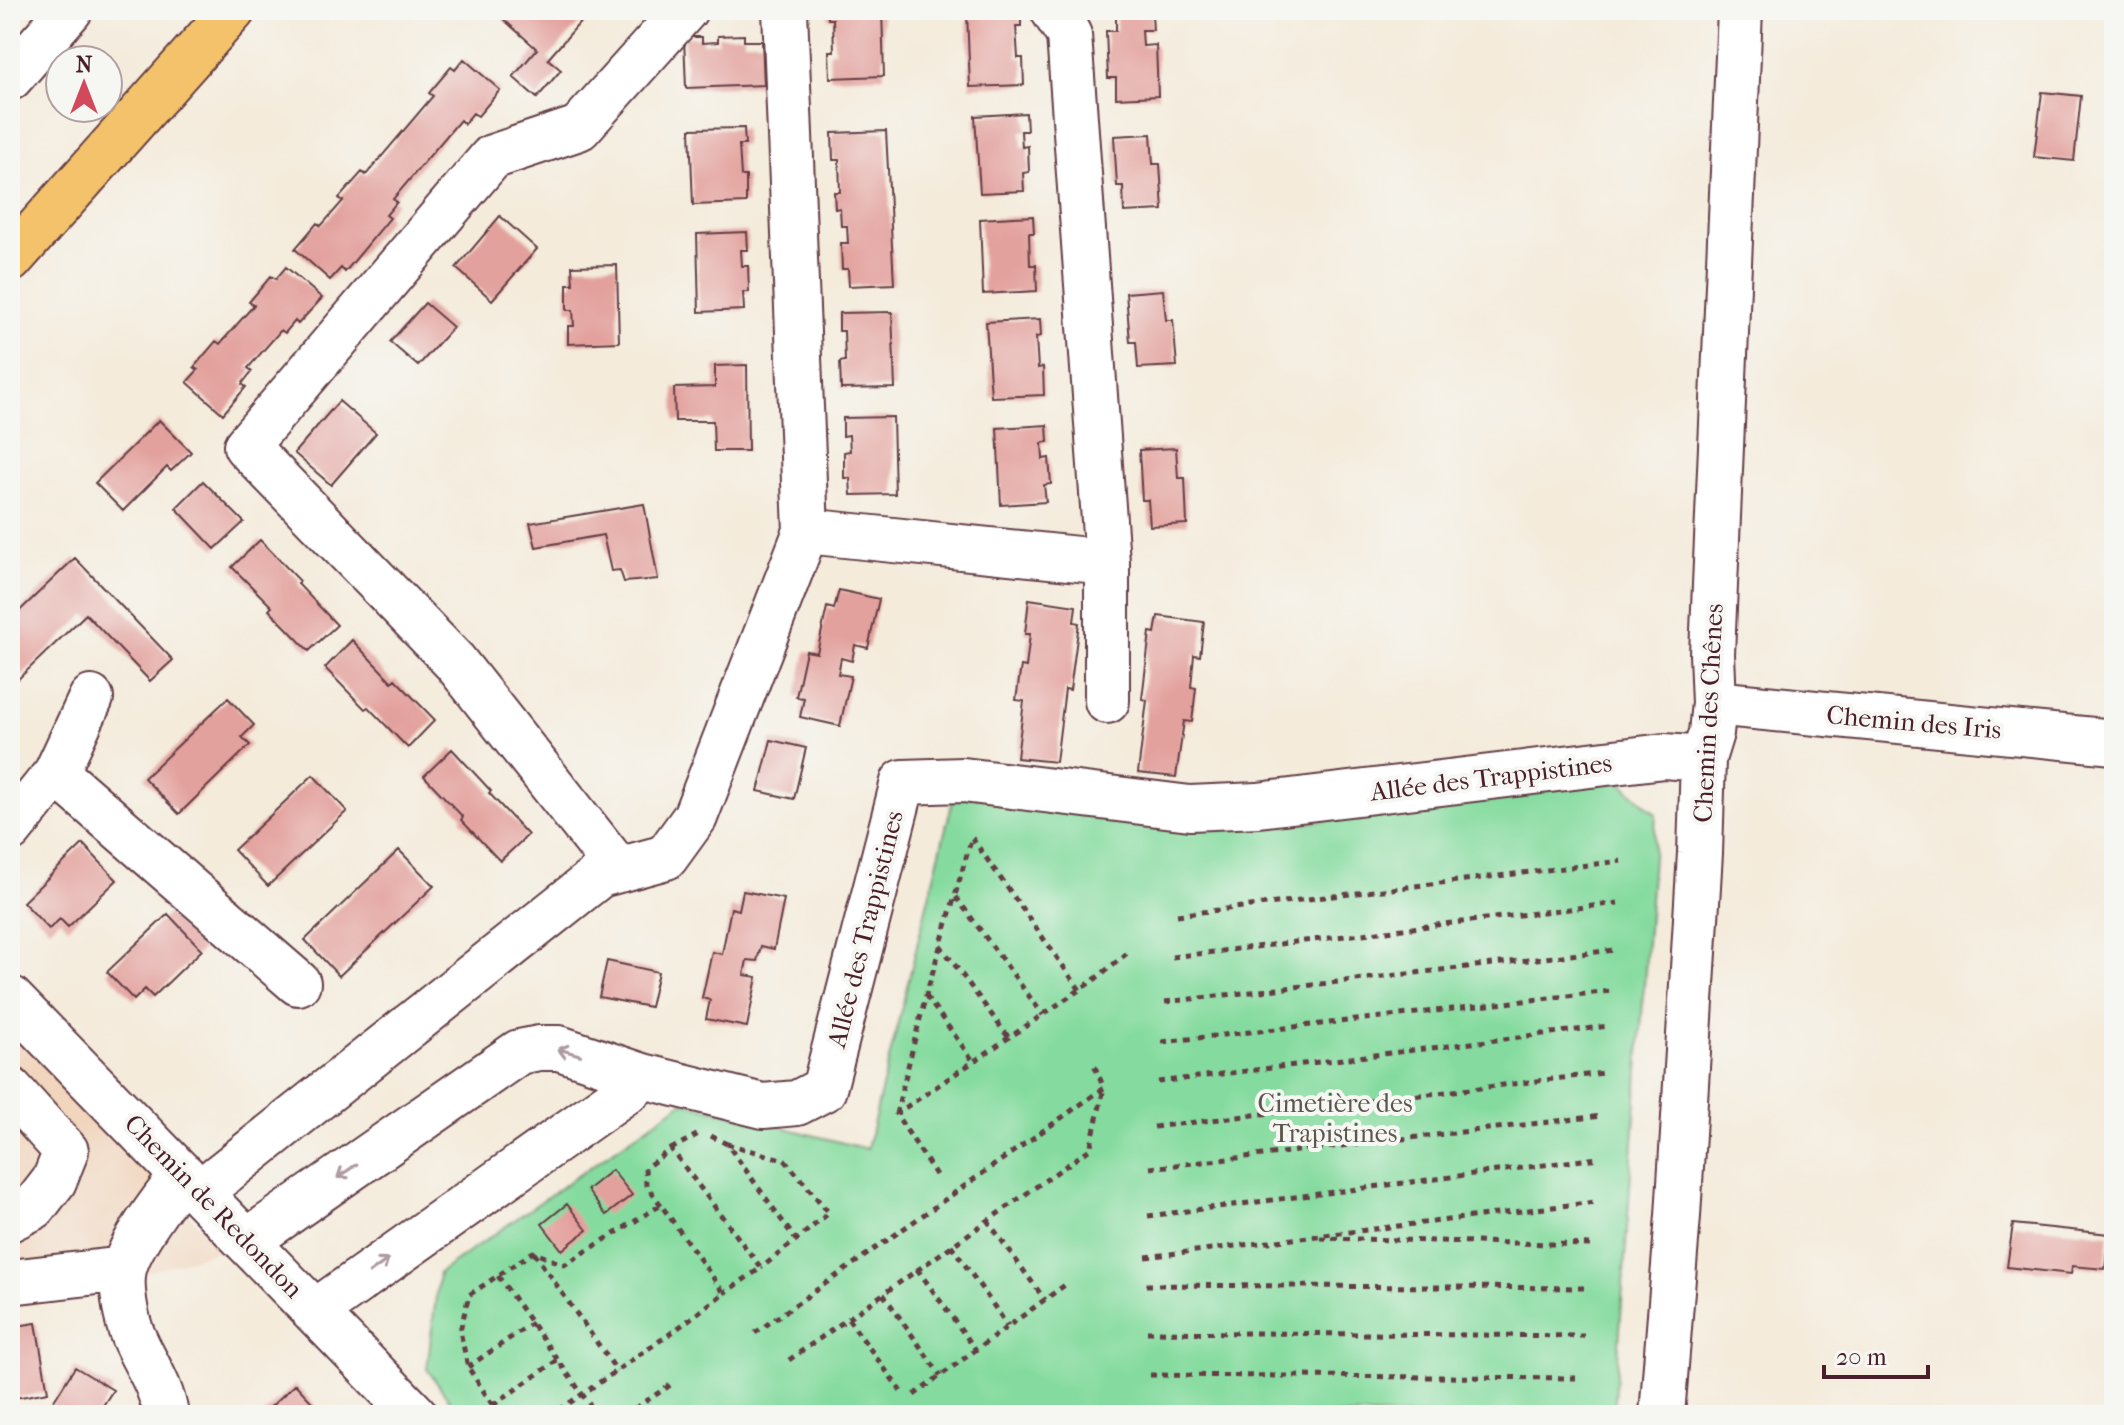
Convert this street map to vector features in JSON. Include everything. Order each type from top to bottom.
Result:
[{"type":"main road","points":[[10,260],[233,10]]},
{"type":"street","points":[[10,78],[70,10]]},
{"type":"street","points":[[619,870],[455,662],[246,446],[492,157],[579,128],[685,10]]},
{"type":"street","points":[[166,1415],[159,1385],[132,1335],[125,1310],[124,1269],[151,1218],[600,875],[666,857],[695,817],[806,531],[785,10]]},
{"type":"street","points":[[1053,10],[1069,35],[1107,562],[1107,701]]},
{"type":"street","name":"Chemin des Chênes","points":[[1662,1415],[1678,1216],[1703,759],[1711,733],[1714,703],[1712,654],[1740,10]]},
{"type":"street","points":[[806,531],[1107,562]]},
{"type":"street","points":[[10,830],[56,773],[91,698]]},
{"type":"street","name":"Chemin des Iris","points":[[1714,703],[2114,742]]},
{"type":"street","name":"Allée des Trappistines","points":[[247,1241],[519,1052],[559,1048],[643,1076],[763,1106],[797,1103],[824,1089],[903,782],[963,780],[1190,808],[1258,805],[1664,756],[1703,759]]},
{"type":"street","points":[[56,773],[298,983]]},
{"type":"street","name":"Chemin de Redondon","points":[[10,998],[415,1415]]},
{"type":"street","points":[[316,1311],[631,1088],[643,1076]]},
{"type":"street","points":[[10,1089],[66,1151],[54,1181],[34,1207],[10,1219]]},
{"type":"street","points":[[10,1282],[124,1269]]},
{"type":"street","points":[[132,1415],[144,1356]]},
{"type":"path","points":[[936,1175],[896,1114],[926,995],[972,837],[1080,990]]},
{"type":"path","points":[[1177,915],[1621,861]]},
{"type":"path","points":[[955,896],[1043,1015]]},
{"type":"path","points":[[1172,957],[1618,903]]},
{"type":"path","points":[[940,944],[1009,1038]]},
{"type":"path","points":[[896,1114],[1080,990],[1131,950]]},
{"type":"path","points":[[1165,1002],[1614,950]]},
{"type":"path","points":[[1162,1042],[1611,991]]},
{"type":"path","points":[[926,995],[974,1062]]},
{"type":"path","points":[[1158,1082],[1608,1026]]},
{"type":"path","points":[[789,1360],[1090,1149],[1104,1088],[1094,1065]]},
{"type":"path","points":[[1154,1127],[1604,1073]]},
{"type":"path","points":[[755,1333],[1104,1088]]},
{"type":"path","points":[[1150,1168],[1601,1116]]},
{"type":"path","points":[[552,1415],[761,1268],[829,1213],[785,1160],[727,1144],[702,1131],[645,1168],[646,1185],[724,1293]]},
{"type":"path","points":[[727,1144],[796,1240]]},
{"type":"path","points":[[671,1149],[761,1268]]},
{"type":"path","points":[[1148,1216],[1598,1158]]},
{"type":"path","points":[[1146,1257],[1594,1202]]},
{"type":"path","points":[[533,1252],[564,1265],[661,1205]]},
{"type":"path","points":[[987,1220],[1045,1300]]},
{"type":"path","points":[[1302,1238],[1591,1245]]},
{"type":"path","points":[[951,1245],[1008,1326]]},
{"type":"path","points":[[499,1415],[468,1367],[460,1331],[469,1295],[533,1252]]},
{"type":"path","points":[[533,1252],[617,1371]]},
{"type":"path","points":[[917,1269],[976,1350]]},
{"type":"path","points":[[498,1276],[597,1415]]},
{"type":"path","points":[[914,1395],[1069,1282]]},
{"type":"path","points":[[1146,1285],[1587,1288]]},
{"type":"path","points":[[883,1294],[941,1376]]},
{"type":"path","points":[[848,1319],[901,1391]]},
{"type":"path","points":[[468,1367],[532,1323]]},
{"type":"path","points":[[1147,1332],[1584,1336]]},
{"type":"path","points":[[493,1405],[558,1360]]},
{"type":"path","points":[[1150,1375],[1580,1378]]},
{"type":"path","points":[[625,1415],[675,1382]]},
{"type":"shaded area","points":[[10,1029],[124,1141],[220,1250],[54,1301],[10,1308]]},
{"type":"green space","name":"Cimetière des Trapistines","points":[[1618,780],[1656,814],[1614,1415],[460,1415],[427,1369],[439,1273],[683,1102],[867,1149],[954,795],[1270,828]]},
{"type":"building","points":[[493,10],[591,10],[548,59],[561,70],[537,98],[513,77],[537,49]]},
{"type":"building","points":[[828,10],[882,10],[884,76],[830,78],[829,51],[834,51],[833,19],[828,19]]},
{"type":"building","points":[[1021,10],[1021,26],[1016,26],[1018,58],[1023,58],[1024,85],[970,87],[967,12]]},
{"type":"building","points":[[1116,10],[1165,10],[1165,13],[1152,14],[1153,30],[1142,30],[1143,46],[1156,45],[1158,96],[1116,98],[1116,78],[1108,78],[1106,31],[1116,31]]},
{"type":"building","points":[[744,35],[744,41],[762,41],[764,85],[686,88],[684,37],[702,37],[702,43],[718,42],[718,36]]},
{"type":"building","points":[[464,59],[500,90],[478,116],[473,113],[464,124],[460,120],[393,199],[397,202],[386,215],[390,218],[345,272],[341,268],[330,280],[295,249],[317,223],[321,226],[343,201],[339,198],[362,172],[366,175],[433,96],[429,93],[451,67],[455,70]]},
{"type":"building","points":[[2042,92],[2081,96],[2074,161],[2034,157]]},
{"type":"building","points":[[1026,113],[1027,131],[1021,131],[1022,147],[1028,146],[1029,172],[1023,173],[1024,191],[980,193],[975,116]]},
{"type":"building","points":[[744,128],[745,145],[739,145],[741,176],[746,176],[746,203],[693,205],[690,129]]},
{"type":"building","points":[[886,131],[894,284],[849,286],[848,269],[842,269],[841,243],[848,243],[847,226],[841,226],[840,208],[835,209],[834,192],[840,192],[839,160],[833,160],[832,133]]},
{"type":"building","points":[[1151,134],[1153,164],[1160,164],[1163,210],[1124,212],[1123,186],[1117,186],[1114,136]]},
{"type":"building","points":[[500,216],[537,249],[492,300],[456,268]]},
{"type":"building","points":[[1033,216],[1034,233],[1029,233],[1030,265],[1036,265],[1037,291],[983,294],[980,219]]},
{"type":"building","points":[[747,232],[748,250],[741,250],[742,266],[748,266],[749,292],[743,292],[744,310],[699,312],[697,234]]},
{"type":"building","points":[[617,265],[619,342],[568,344],[568,326],[574,326],[573,310],[567,310],[567,284],[573,284],[572,266]]},
{"type":"building","points":[[286,267],[322,298],[298,324],[295,321],[285,333],[281,330],[248,368],[252,371],[242,384],[246,387],[223,414],[187,382],[198,370],[194,367],[216,341],[220,344],[254,305],[249,302],[271,276],[276,279]]},
{"type":"building","points":[[1163,290],[1166,320],[1173,320],[1177,366],[1138,368],[1136,342],[1130,342],[1126,293]]},
{"type":"building","points":[[425,303],[453,327],[418,366],[390,342]]},
{"type":"building","points":[[892,312],[895,388],[841,389],[840,362],[845,361],[844,331],[839,331],[839,313]]},
{"type":"building","points":[[1040,319],[1041,336],[1036,337],[1038,368],[1043,367],[1044,395],[991,397],[986,322]]},
{"type":"building","points":[[747,365],[748,451],[714,451],[713,421],[675,421],[674,388],[715,387],[715,366]]},
{"type":"building","points":[[339,401],[376,433],[331,485],[294,453]]},
{"type":"building","points":[[893,417],[895,494],[851,495],[850,478],[844,478],[844,452],[850,451],[849,435],[843,436],[843,418]]},
{"type":"building","points":[[159,420],[191,452],[171,471],[167,467],[123,511],[95,483]]},
{"type":"building","points":[[1047,425],[1048,442],[1042,443],[1043,459],[1049,458],[1051,484],[1044,485],[1046,502],[1001,505],[997,428]]},
{"type":"building","points":[[1176,448],[1178,478],[1185,478],[1187,524],[1150,526],[1148,500],[1142,500],[1139,450]]},
{"type":"building","points":[[203,481],[244,522],[215,549],[176,508]]},
{"type":"building","points":[[644,504],[658,579],[624,582],[620,570],[611,571],[603,535],[536,547],[530,523]]},
{"type":"building","points":[[260,540],[337,625],[309,651],[269,610],[272,607],[232,567]]},
{"type":"building","points":[[75,558],[173,660],[150,681],[86,614],[10,687],[10,620]]},
{"type":"building","points":[[839,590],[879,599],[868,648],[855,645],[852,661],[841,658],[838,674],[851,676],[840,726],[800,717],[804,698],[796,697],[806,651],[817,653],[827,607],[834,609]]},
{"type":"building","points":[[1029,599],[1076,606],[1074,622],[1079,623],[1070,690],[1065,689],[1056,762],[1017,758],[1024,701],[1016,700],[1021,666],[1026,667],[1030,634],[1025,634]]},
{"type":"building","points":[[1158,616],[1204,622],[1200,656],[1194,655],[1191,687],[1196,688],[1192,722],[1184,721],[1176,777],[1138,773],[1147,700],[1142,699],[1150,632],[1155,633]]},
{"type":"building","points":[[352,640],[392,682],[395,679],[435,720],[408,748],[325,668]]},
{"type":"building","points":[[228,698],[254,725],[242,737],[250,745],[179,814],[144,778]]},
{"type":"building","points":[[771,740],[806,748],[794,799],[758,791]]},
{"type":"building","points":[[452,749],[528,835],[500,861],[424,776]]},
{"type":"building","points":[[313,775],[347,811],[268,886],[234,850]]},
{"type":"building","points":[[83,844],[117,880],[68,927],[60,919],[49,929],[23,902]]},
{"type":"building","points":[[399,850],[434,886],[339,976],[305,940]]},
{"type":"building","points":[[743,891],[784,899],[774,949],[761,946],[757,961],[747,960],[744,975],[757,977],[747,1027],[706,1019],[710,1000],[702,998],[712,952],[722,954],[731,908],[739,910]]},
{"type":"building","points":[[168,914],[202,950],[153,997],[145,989],[134,1000],[107,972]]},
{"type":"building","points":[[607,961],[658,972],[650,1007],[599,997]]},
{"type":"building","points":[[612,1170],[632,1195],[606,1215],[587,1190]]},
{"type":"building","points":[[567,1204],[587,1230],[562,1250],[542,1224]]},
{"type":"building","points":[[2013,1224],[2109,1234],[2105,1269],[2072,1266],[2071,1274],[2007,1267]]},
{"type":"building","points":[[36,1323],[48,1392],[10,1399],[10,1327]]},
{"type":"building","points":[[75,1367],[113,1390],[97,1415],[45,1415]]},
{"type":"building","points":[[295,1384],[324,1415],[262,1415]]}]
